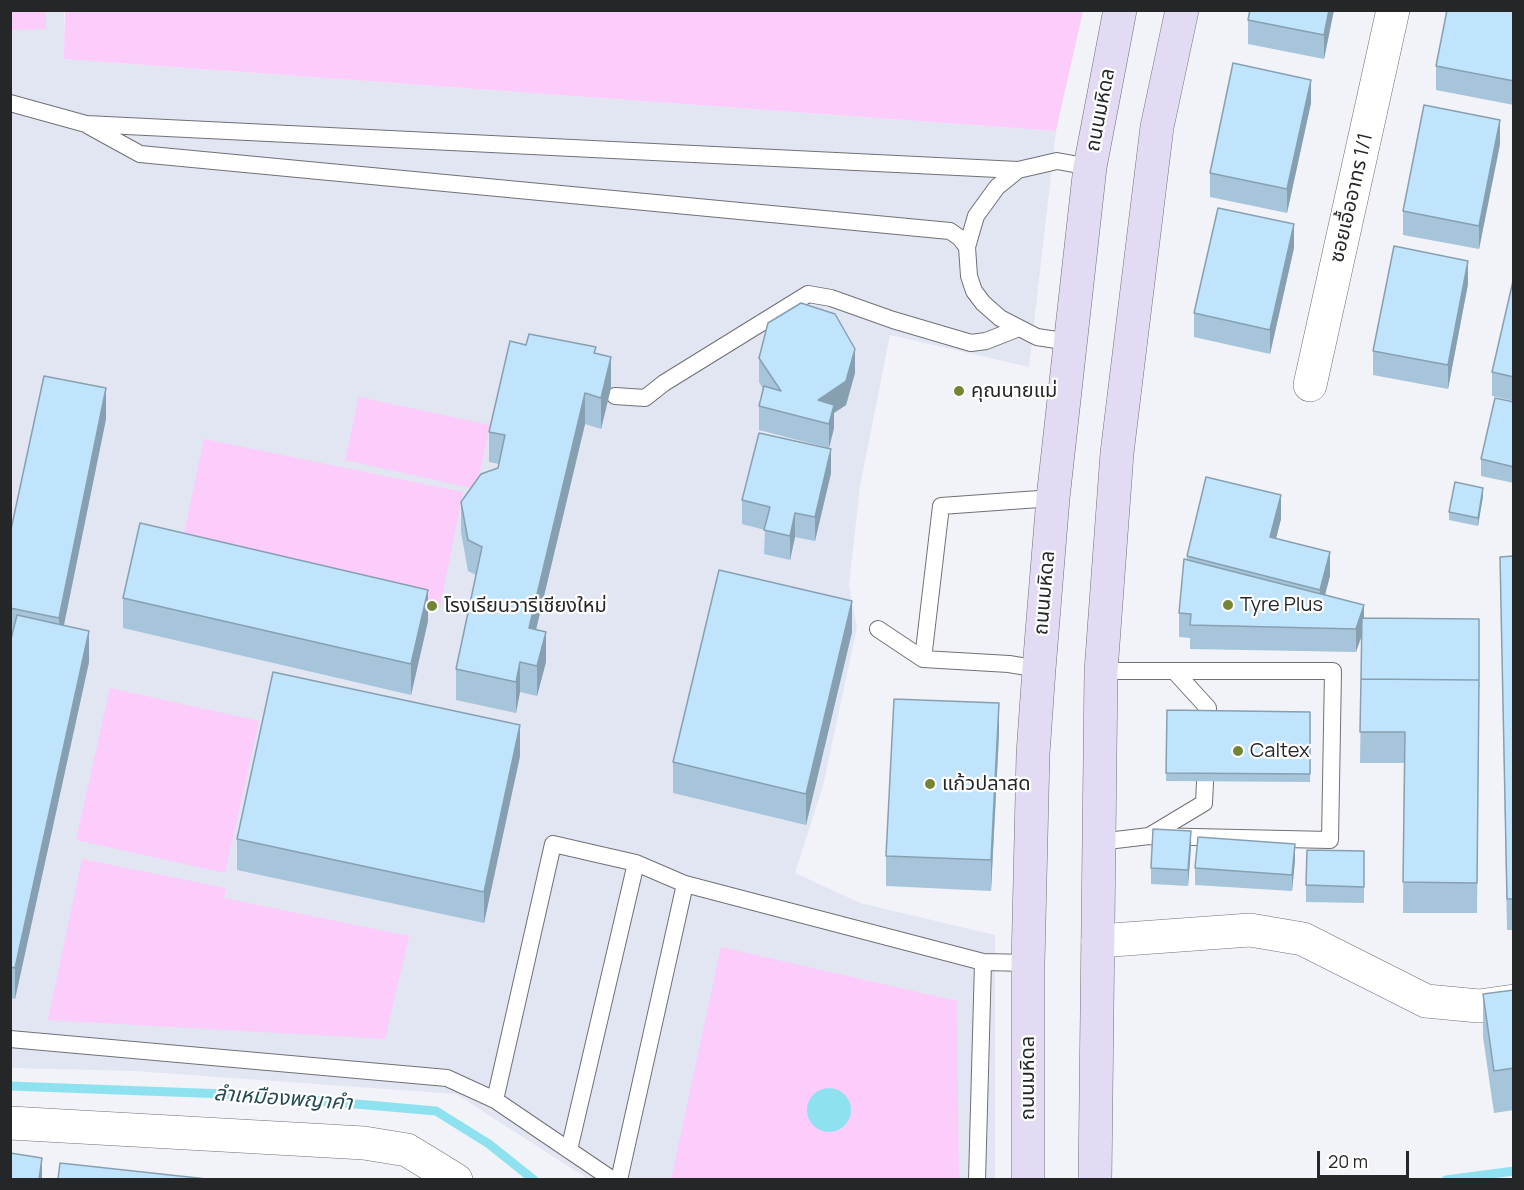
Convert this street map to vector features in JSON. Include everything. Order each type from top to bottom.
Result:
[{"type":"main road","name":"ถนนมหิดล","points":[[1028,1179],[1028,963],[1033,754],[1039,669],[1053,498],[1090,167],[1120,10]]},
{"type":"main road","points":[[1095,1179],[1101,671],[1117,453],[1157,127],[1182,10]]},
{"type":"street","name":"ซอยเอื้ออาทร 1/1","points":[[1310,385],[1394,10]]},
{"type":"street","points":[[1098,941],[1250,930],[1303,939],[1426,1001],[1479,1006],[1514,1001]]},
{"type":"street","points":[[10,1123],[364,1143],[407,1150],[456,1179]]},
{"type":"lane","points":[[10,103],[86,124],[1018,170],[1057,161],[1090,167]]},
{"type":"lane","points":[[86,124],[140,154],[950,231],[967,247]]},
{"type":"lane","points":[[1018,170],[997,187],[982,206],[973,224],[967,247],[969,276],[974,291],[983,303],[1000,318],[1036,337],[1070,342]]},
{"type":"lane","points":[[615,396],[645,398],[664,383],[808,294],[831,298],[893,320],[971,342],[986,341],[1020,328]]},
{"type":"lane","points":[[923,659],[941,506],[1053,498]]},
{"type":"lane","points":[[878,630],[923,659],[1009,664],[1039,669]]},
{"type":"lane","points":[[1099,842],[1149,836],[1330,840],[1333,671],[1101,671]]},
{"type":"lane","points":[[1149,836],[1204,803],[1208,708],[1176,672]]},
{"type":"lane","points":[[495,1100],[553,844],[636,863],[685,884],[983,962],[1028,963]]},
{"type":"lane","points":[[569,1150],[636,863]]},
{"type":"lane","points":[[619,1179],[685,884]]},
{"type":"lane","points":[[977,1179],[983,962]]},
{"type":"lane","points":[[10,1039],[447,1078],[495,1100],[613,1179]]},
{"type":"shaded area","points":[[1083,10],[1056,131],[64,59],[65,11]]},
{"type":"shaded area","points":[[10,11],[46,11],[46,29],[11,30]]},
{"type":"shaded area","name":"โรงเรียนวารีเชียงใหม่","points":[[11,11],[64,11],[65,59],[1056,131],[1029,367],[890,335],[860,486],[849,585],[857,627],[823,786],[795,873],[860,903],[995,935],[995,1179],[588,1179],[456,1094],[135,1071],[11,1068]]},
{"type":"shaded area","points":[[359,397],[490,425],[476,489],[345,460]]},
{"type":"shaded area","points":[[204,439],[463,492],[440,607],[180,553]]},
{"type":"shaded area","points":[[110,688],[259,721],[225,873],[76,840]]},
{"type":"shaded area","points":[[82,859],[226,888],[224,898],[409,936],[385,1039],[48,1020]]},
{"type":"shaded area","points":[[721,947],[957,1001],[959,1179],[671,1180]]},
{"type":"water","points":[[829,1088],[844,1095],[851,1110],[844,1125],[829,1132],[814,1125],[807,1110],[814,1095]]},
{"type":"building","points":[[1250,10],[1329,10],[1324,35],[1248,20]]},
{"type":"building","points":[[1447,10],[1514,10],[1514,81],[1436,66]]},
{"type":"building","points":[[1233,63],[1311,80],[1287,189],[1210,173]]},
{"type":"building","points":[[1424,105],[1500,120],[1479,226],[1403,211]]},
{"type":"building","points":[[1218,208],[1294,224],[1270,330],[1194,313]]},
{"type":"building","points":[[1394,246],[1468,261],[1448,365],[1373,351]]},
{"type":"building","points":[[1514,281],[1514,377],[1492,372]]},
{"type":"building","points":[[801,303],[835,314],[855,349],[846,381],[818,400],[834,405],[829,424],[759,406],[764,386],[781,391],[759,358],[768,323]]},
{"type":"building","points":[[529,334],[596,347],[594,353],[611,357],[601,398],[585,393],[529,628],[546,632],[537,666],[520,662],[516,682],[456,669],[482,547],[468,540],[461,502],[481,474],[498,468],[505,435],[489,432],[510,341],[526,345]]},
{"type":"building","points":[[44,376],[106,388],[59,618],[10,608],[10,534]]},
{"type":"building","points":[[1495,398],[1514,402],[1514,467],[1481,459]]},
{"type":"building","points":[[759,433],[831,449],[815,517],[795,513],[790,536],[764,530],[770,507],[742,500]]},
{"type":"building","points":[[1206,477],[1281,495],[1270,537],[1330,552],[1320,590],[1187,556]]},
{"type":"building","points":[[1455,482],[1483,488],[1478,518],[1449,512]]},
{"type":"building","points":[[140,523],[428,590],[411,664],[123,598]]},
{"type":"building","points":[[1514,556],[1514,899],[1507,899],[1500,557]]},
{"type":"building","points":[[1184,559],[1364,605],[1356,629],[1190,625],[1191,614],[1179,613]]},
{"type":"building","points":[[719,570],[852,601],[806,794],[673,762]]},
{"type":"building","points":[[17,615],[89,631],[15,968],[10,967],[10,643]]},
{"type":"building","points":[[1362,618],[1479,619],[1479,680],[1361,679]]},
{"type":"building","points":[[273,672],[520,725],[484,892],[237,839]]},
{"type":"building","points":[[1361,679],[1479,680],[1477,883],[1403,882],[1405,732],[1360,732]]},
{"type":"building","points":[[894,699],[999,703],[991,860],[886,856]]},
{"type":"building","name":"Caltex","points":[[1167,710],[1310,712],[1310,774],[1166,773]]},
{"type":"building","points":[[1153,829],[1191,831],[1188,870],[1151,868]]},
{"type":"building","points":[[1198,837],[1295,844],[1292,875],[1195,868]]},
{"type":"building","points":[[1307,850],[1364,851],[1364,887],[1306,885]]},
{"type":"building","points":[[1514,990],[1514,1068],[1494,1071],[1483,994]]},
{"type":"building","points":[[10,1153],[42,1158],[39,1179],[10,1179]]},
{"type":"building","points":[[60,1163],[207,1179],[58,1179]]},
{"type":"waterway","name":"ลำเหมืองพญาคำ","points":[[10,1086],[253,1095],[436,1111],[489,1144],[534,1180]]},
{"type":"waterway","name":"ลำเหมืองพญาคำ","points":[[1446,1180],[1514,1171]]},
{"type":"place","name":"คุณนายแม่","points":[[959,391]]},
{"type":"place","name":"Tyre Plus","points":[[1228,605]]},
{"type":"place","name":"โรงเรียนวารีเชียงใหม่","points":[[432,606]]},
{"type":"place","name":"Caltex","points":[[1238,751]]},
{"type":"place","name":"แก้วปลาสด","points":[[930,784]]}]
